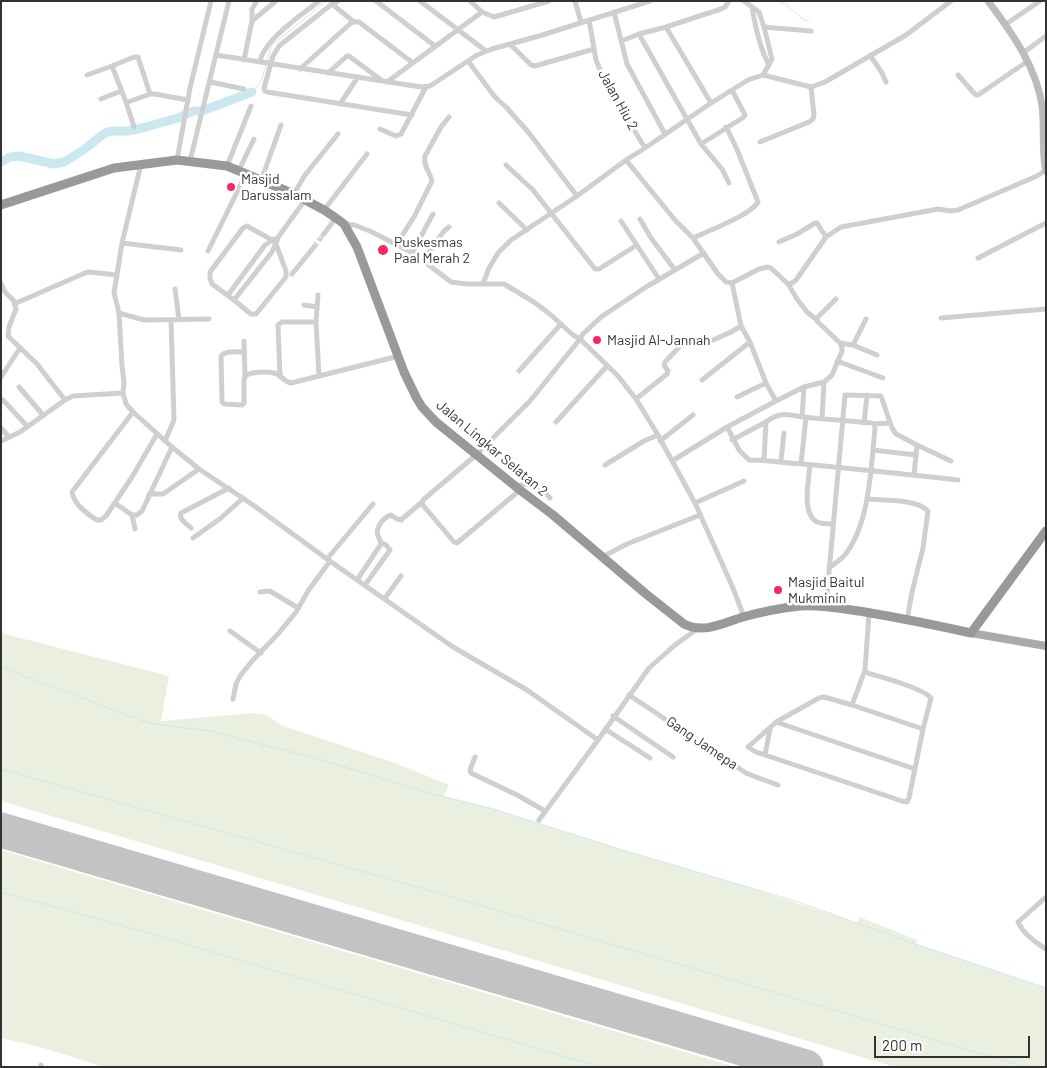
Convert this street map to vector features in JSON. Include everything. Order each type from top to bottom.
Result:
[{"type":"highway","name":"Jalan Lingkar Selatan 2","points":[[1,205],[114,168],[177,160],[227,166],[294,194],[324,210],[344,224],[351,236],[364,263],[416,397],[422,407],[436,422],[553,515],[601,557],[684,624],[697,629]]},
{"type":"highway","points":[[697,629],[710,628],[771,611],[801,606],[826,606],[970,633],[1046,531]]},
{"type":"main road","points":[[970,633],[1046,646]]},
{"type":"street","points":[[177,160],[184,118],[211,1]]},
{"type":"street","points":[[190,161],[229,1]]},
{"type":"street","points":[[244,60],[252,21],[252,9],[257,1]]},
{"type":"street","points":[[252,21],[276,1]]},
{"type":"street","points":[[261,62],[262,53],[268,44],[320,1]]},
{"type":"street","points":[[338,1],[278,46],[270,64],[264,88],[266,92],[412,114]]},
{"type":"street","points":[[376,1],[435,46]]},
{"type":"street","points":[[420,1],[486,51]]},
{"type":"street","points":[[470,1],[482,12],[494,17],[548,1]]},
{"type":"street","points":[[575,1],[580,22]]},
{"type":"street","points":[[216,55],[426,87],[486,51],[650,1]]},
{"type":"street","points":[[621,41],[721,9],[729,1]]},
{"type":"street","points":[[744,1],[758,12],[764,27],[772,59],[763,75]]},
{"type":"street","points":[[483,284],[489,268],[498,253],[511,240],[710,103],[748,80],[763,75],[811,87],[825,82],[906,34],[951,1]]},
{"type":"street","points":[[788,284],[792,284],[796,280],[826,237],[841,227],[938,209],[958,210],[1037,176],[1046,170],[1043,154],[1042,105],[1035,79],[1024,53],[1006,24],[988,1]]},
{"type":"street","points":[[1006,24],[1040,1]]},
{"type":"street","points":[[332,4],[354,22],[359,22],[413,63]]},
{"type":"street","points":[[752,6],[754,19],[769,65]]},
{"type":"street","points":[[385,82],[482,12]]},
{"type":"street","points":[[614,12],[627,64],[665,134]]},
{"type":"street","name":"Jalan Hiu 2","points":[[589,20],[596,60],[606,84],[645,148]]},
{"type":"street","points":[[300,69],[354,22]]},
{"type":"street","points":[[666,27],[710,103]]},
{"type":"street","points":[[764,27],[810,31]]},
{"type":"street","points":[[639,34],[701,144],[722,169],[729,182]]},
{"type":"street","points":[[1024,53],[1046,36]]},
{"type":"street","points":[[510,44],[532,65],[536,66],[594,49]]},
{"type":"street","points":[[870,55],[886,82]]},
{"type":"street","points":[[328,73],[347,56],[351,56],[385,82]]},
{"type":"street","points":[[87,75],[134,57],[138,58],[150,94]]},
{"type":"street","points":[[468,62],[496,97],[524,127],[577,196]]},
{"type":"street","points":[[958,75],[978,95],[1028,62]]},
{"type":"street","points":[[112,66],[134,127]]},
{"type":"street","points":[[340,104],[358,77]]},
{"type":"street","points":[[210,82],[244,89]]},
{"type":"street","points":[[380,129],[396,136],[399,135],[426,87]]},
{"type":"street","points":[[760,142],[813,119],[811,87]]},
{"type":"street","points":[[701,144],[744,117],[745,115],[732,90]]},
{"type":"street","points":[[101,99],[121,91]]},
{"type":"street","points":[[126,102],[150,94],[188,100]]},
{"type":"street","points":[[227,166],[251,106]]},
{"type":"street","points":[[396,245],[414,217],[432,181],[425,165],[425,156],[448,117]]},
{"type":"street","points":[[261,181],[281,125]]},
{"type":"street","points":[[693,238],[737,217],[753,208],[758,202],[726,127]]},
{"type":"street","points":[[294,194],[305,175],[338,134]]},
{"type":"street","points":[[208,250],[243,172],[254,139]]},
{"type":"street","points":[[324,210],[367,154]]},
{"type":"street","points":[[626,160],[675,220],[693,238],[718,274],[726,282],[732,283],[759,269],[771,268],[788,284],[797,299],[840,343],[842,348],[832,374],[824,382],[804,387],[776,401],[727,427],[672,461]]},
{"type":"street","points":[[141,164],[122,244],[114,293],[119,313],[123,393],[126,404],[156,434],[199,469],[229,488],[453,647],[527,690],[598,740]]},
{"type":"street","points":[[506,165],[533,190],[595,269],[599,269],[637,245]]},
{"type":"street","points":[[234,300],[272,252],[274,242],[305,200]]},
{"type":"street","points":[[499,203],[527,230]]},
{"type":"street","points":[[412,253],[433,214]]},
{"type":"street","points":[[323,235],[336,218]]},
{"type":"street","points":[[640,218],[651,238],[674,270]]},
{"type":"street","points":[[621,221],[659,279]]},
{"type":"street","points":[[779,242],[815,223],[817,223],[826,237]]},
{"type":"street","points":[[978,258],[1046,223]]},
{"type":"street","points":[[344,224],[354,224],[412,253],[451,282],[504,284],[551,314],[618,376],[636,399],[695,503],[744,617]]},
{"type":"street","points":[[247,226],[274,242],[286,271],[286,277],[256,314],[251,314],[228,295],[212,284],[210,272],[243,228],[247,226]]},
{"type":"street","points":[[423,260],[449,227]]},
{"type":"street","points":[[228,295],[265,245],[274,242]]},
{"type":"street","points":[[122,244],[180,250]]},
{"type":"street","points":[[265,245],[272,252]]},
{"type":"street","points":[[292,274],[314,247]]},
{"type":"street","points":[[365,585],[390,551],[378,536],[379,526],[386,517],[391,515],[397,520],[401,520],[476,455],[530,401],[583,334],[601,317],[659,279],[704,253]]},
{"type":"street","points":[[14,304],[85,273],[117,275]]},
{"type":"street","points":[[1,283],[5,292],[14,302],[16,311],[9,327],[8,334],[10,338],[37,364],[65,400]]},
{"type":"street","points":[[732,283],[741,326],[750,342],[766,384],[776,401]]},
{"type":"street","points":[[175,289],[179,320]]},
{"type":"street","points":[[318,295],[316,322],[319,376]]},
{"type":"street","points":[[817,321],[817,317],[836,299]]},
{"type":"street","points":[[304,305],[317,307]]},
{"type":"street","points":[[941,318],[1046,309]]},
{"type":"street","points":[[119,313],[144,320],[209,319]]},
{"type":"street","points":[[853,345],[866,318]]},
{"type":"street","points":[[165,441],[174,420],[171,320]]},
{"type":"street","points":[[280,376],[278,325],[282,322],[316,322]]},
{"type":"street","points":[[519,371],[561,324]]},
{"type":"street","points":[[704,344],[741,326]]},
{"type":"street","points":[[244,341],[245,376],[244,404],[224,404],[222,402],[221,356],[229,352],[244,352]]},
{"type":"street","points":[[702,380],[750,342]]},
{"type":"street","points":[[636,399],[669,373],[664,362],[683,343]]},
{"type":"street","points":[[840,343],[853,345],[877,355]]},
{"type":"street","points":[[1,377],[20,348]]},
{"type":"street","points":[[245,376],[250,373],[274,373],[285,382],[291,382],[399,356]]},
{"type":"street","points":[[837,362],[883,378]]},
{"type":"street","points":[[556,422],[607,366]]},
{"type":"street","points":[[822,419],[824,382]]},
{"type":"street","points":[[737,397],[766,384]]},
{"type":"street","points":[[19,387],[43,415]]},
{"type":"street","points":[[801,464],[804,387]]},
{"type":"street","points":[[1,441],[20,432],[73,396],[123,393]]},
{"type":"street","points":[[826,606],[845,395],[881,396],[890,423],[896,434],[917,446],[951,461]]},
{"type":"street","points":[[864,423],[867,395]]},
{"type":"street","points":[[3,400],[27,426]]},
{"type":"street","points":[[133,412],[72,492],[72,496],[80,508],[98,520],[106,516],[132,477],[156,434]]},
{"type":"street","points":[[732,440],[780,414],[874,424],[890,423]]},
{"type":"street","points":[[605,465],[644,441],[659,438],[694,416]]},
{"type":"street","points":[[764,460],[766,422]]},
{"type":"street","points":[[829,569],[849,549],[863,518],[873,450],[874,424]]},
{"type":"street","points":[[727,427],[732,440],[750,460],[781,461],[958,480]]},
{"type":"street","points":[[1,428],[9,437]]},
{"type":"street","points":[[781,461],[784,433]]},
{"type":"street","points":[[914,475],[917,446]]},
{"type":"street","points":[[115,503],[128,514],[140,514],[172,447]]},
{"type":"street","points":[[873,450],[916,455]]},
{"type":"street","points":[[810,465],[807,498],[809,513],[818,523],[833,524]]},
{"type":"street","points":[[149,494],[163,494],[199,469]]},
{"type":"street","points":[[695,503],[744,481]]},
{"type":"street","points":[[422,502],[422,506],[457,543],[517,488],[534,483],[550,498]]},
{"type":"street","points":[[191,528],[180,518],[181,513],[229,488]]},
{"type":"street","points":[[193,538],[221,518],[243,498]]},
{"type":"street","points":[[867,499],[908,502],[923,506],[928,511],[923,548],[907,620]]},
{"type":"street","points":[[233,699],[240,676],[278,634],[298,608],[328,560],[373,504]]},
{"type":"street","points":[[132,515],[135,529]]},
{"type":"street","points":[[601,557],[627,544],[700,515]]},
{"type":"street","points":[[357,580],[382,543]]},
{"type":"street","points":[[385,598],[401,576]]},
{"type":"street","points":[[260,592],[270,591],[298,608]]},
{"type":"street","points":[[852,705],[864,672],[869,613]]},
{"type":"street","points":[[539,820],[649,668],[697,629]]},
{"type":"street","points":[[230,632],[261,653]]},
{"type":"street","points":[[864,672],[930,696],[910,798],[907,802],[765,756],[748,747],[776,722],[824,697],[923,729]]},
{"type":"street","name":"Gang Jamepa","points":[[629,695],[746,773],[778,785]]},
{"type":"street","points":[[613,716],[673,757]]},
{"type":"street","points":[[776,722],[915,769]]},
{"type":"street","points":[[765,756],[770,728]]},
{"type":"street","points":[[605,730],[650,758]]},
{"type":"street","points":[[475,757],[470,770],[471,773],[545,811]]},
{"type":"street","points":[[1046,897],[1018,922],[1038,944],[1046,949]]},
{"type":"green space","points":[[1,633],[169,676],[161,721],[252,713],[266,715],[283,726],[395,763],[449,785],[444,796],[490,808],[748,887],[857,923],[860,917],[917,940],[916,944],[1046,988],[1046,1067],[895,1067],[1,801]]},
{"type":"green space","points":[[1,850],[736,1067],[104,1067],[40,1047],[1,1038]]},
{"type":"waterway","points":[[267,62],[272,45],[326,1]]},
{"type":"waterway","points":[[778,1],[787,5],[804,20],[809,21]]},
{"type":"waterway","points":[[252,92],[261,82],[266,65]]},
{"type":"waterway","points":[[1,162],[10,157],[19,156],[54,164],[64,162],[107,132],[128,131],[146,127],[178,118],[193,111],[202,111],[252,92]]},
{"type":"waterway","points":[[1,667],[140,720],[155,724],[211,731],[322,760],[432,794],[490,808],[804,904],[1046,988]]},
{"type":"waterway","points":[[1,769],[435,892],[1026,1067]]},
{"type":"waterway","points":[[1,892],[131,928],[600,1067]]},
{"type":"waterway","points":[[703,1067],[704,1063]]},
{"type":"runway","points":[[1,830],[806,1067]]},
{"type":"tunnel","points":[[314,247],[323,235]]},
{"type":"place","name":"Masjid Darussalam","points":[[231,187]]},
{"type":"place","name":"Puskesmas Paal Merah 2","points":[[383,250]]},
{"type":"place","name":"Masjid Al-Jannah","points":[[597,340]]},
{"type":"place","name":"Masjid Baitul Mukminin","points":[[778,590]]}]
